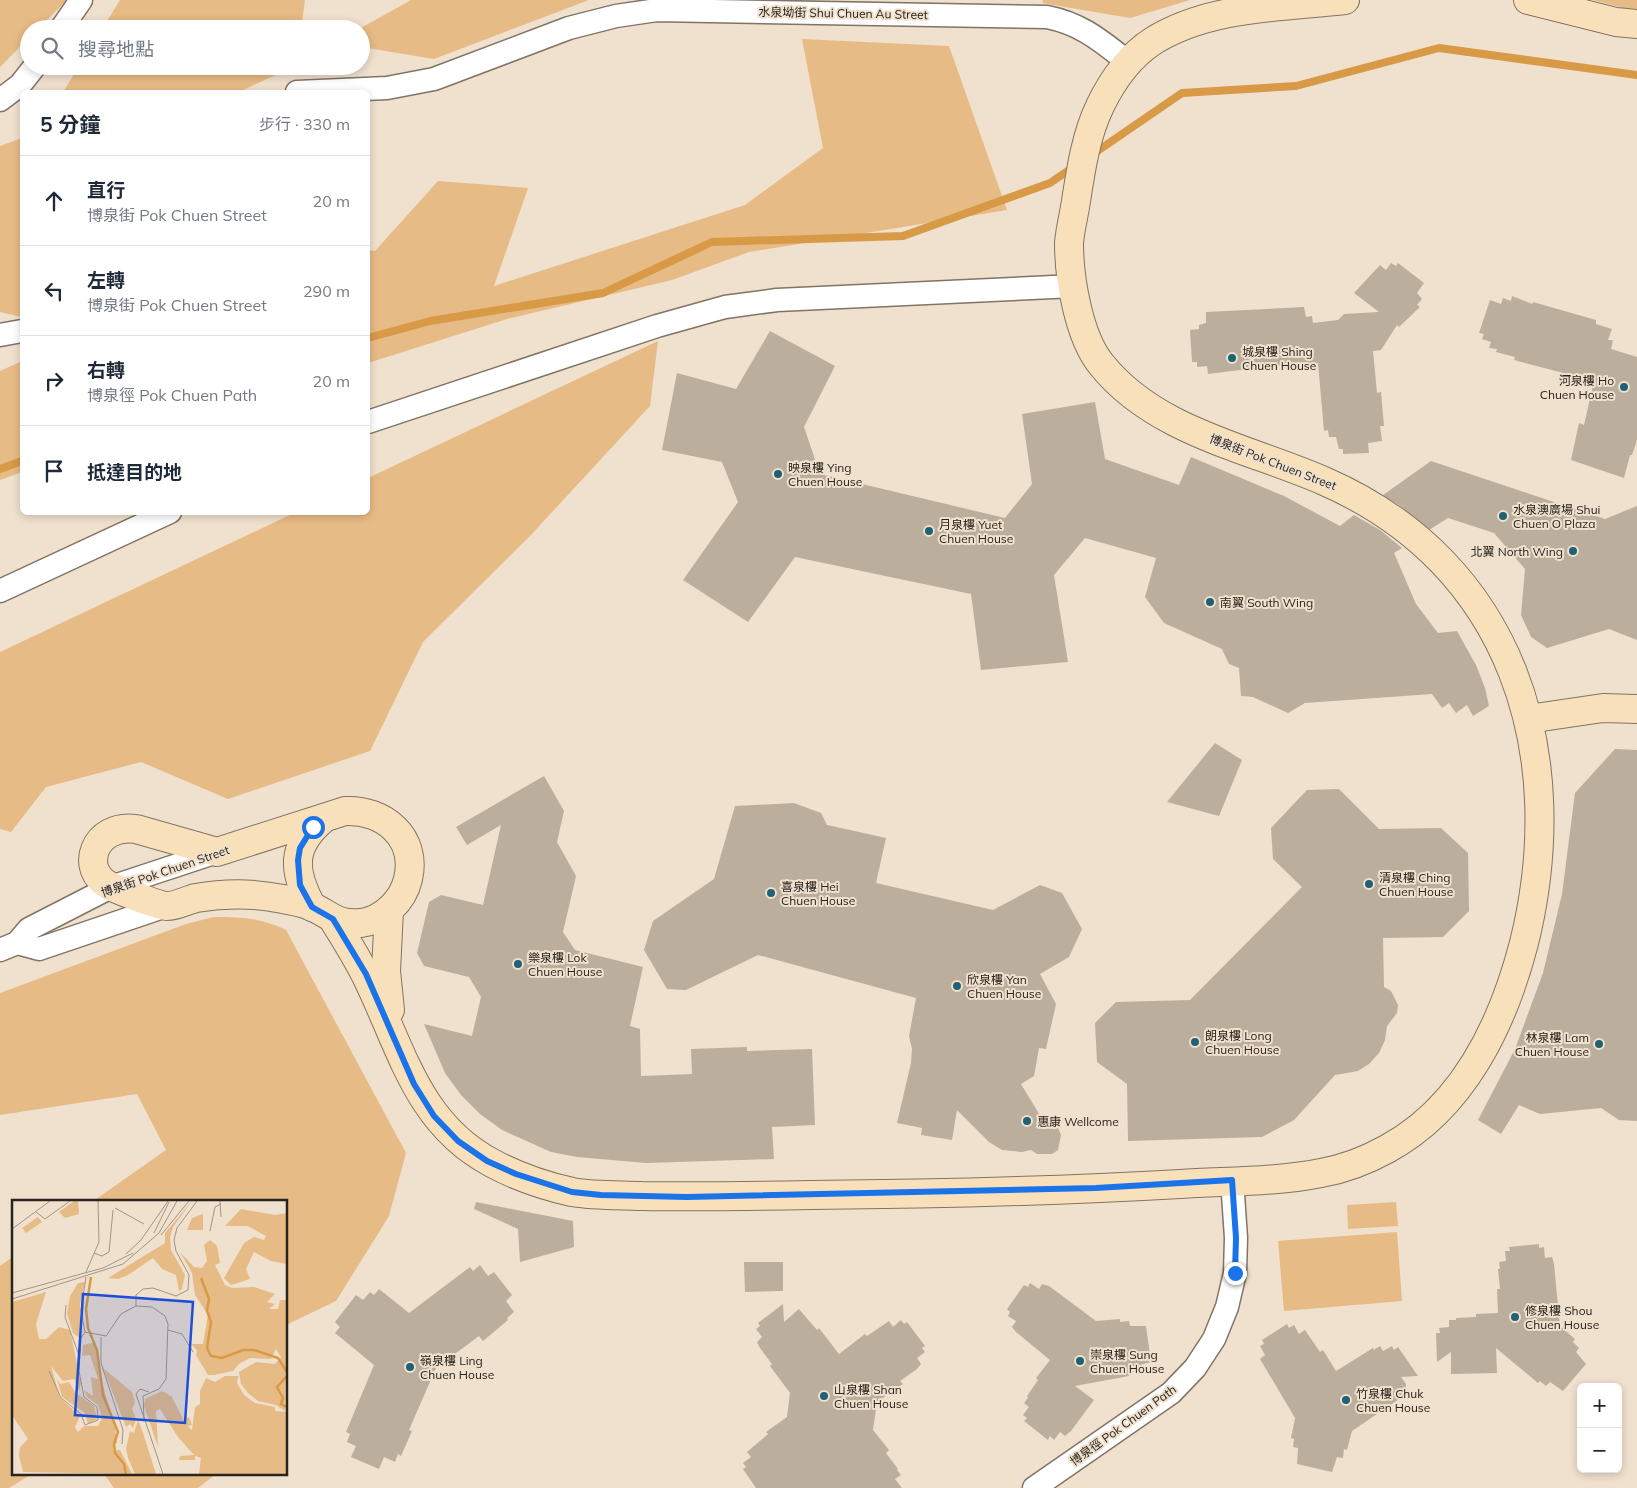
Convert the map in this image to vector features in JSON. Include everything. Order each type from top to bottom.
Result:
[{"type":"street","points":[[67,20],[81,0]]},
{"type":"street","points":[[1128,62],[1160,37],[1195,22],[1242,11],[1345,0]]},
{"type":"street","points":[[1528,0],[1616,22],[1637,24]]},
{"type":"street","name":"水泉坳街 Shui Chuen Au Street","points":[[342,90],[387,88],[434,79],[569,28],[616,16],[678,10],[780,6],[1047,17],[1066,21],[1087,30],[1128,62]]},
{"type":"street","name":"博泉街 Pok Chuen Street","points":[[323,820],[306,837],[298,860],[300,885],[323,913],[366,974],[414,1084],[434,1116],[458,1141],[487,1161],[516,1174],[572,1192],[601,1195],[687,1197],[858,1195],[1096,1188],[1315,1174],[1368,1158],[1398,1143],[1436,1114],[1464,1080],[1491,1032],[1504,1005],[1523,945],[1536,886],[1539,851],[1538,784],[1534,748],[1528,719],[1506,656],[1488,622],[1458,579],[1428,546],[1390,517],[1340,488],[1213,440],[1148,405],[1110,375],[1093,353],[1082,330],[1069,243],[1081,168],[1093,121],[1103,98],[1128,62]]},
{"type":"street","points":[[0,100],[20,85],[28,75]]},
{"type":"street","points":[[370,421],[657,326],[725,307],[777,300],[1074,286]]},
{"type":"street","points":[[0,335],[20,331]]},
{"type":"street","points":[[0,591],[164,515]]},
{"type":"street","points":[[1528,719],[1604,708],[1637,709]]},
{"type":"street","name":"博泉街 Pok Chuen Street","points":[[345,811],[369,812],[385,820],[399,833],[405,844],[410,867],[404,891],[389,910],[376,918],[362,922],[347,923],[284,899],[254,894],[224,894],[195,898],[166,906],[39,949],[8,946],[29,929],[111,887],[323,820],[345,811]]},
{"type":"street","points":[[166,906],[111,887],[101,881],[95,871],[93,858],[96,847],[103,837],[113,830],[124,828],[136,829],[217,852]]},
{"type":"street","name":"博泉街 Pok Chuen Street","points":[[389,910],[386,971],[393,1036]]},
{"type":"street","name":"博泉徑 Pok Chuen Path","points":[[1034,1488],[1171,1394],[1200,1361],[1214,1339],[1227,1307],[1235,1273],[1236,1238],[1232,1180]]},
{"type":"shaded area","points":[[0,0],[67,0],[47,20],[20,20],[20,47],[0,67]]},
{"type":"shaded area","points":[[120,0],[305,0],[302,20],[108,20]]},
{"type":"shaded area","points":[[411,0],[589,0],[434,59],[370,48],[370,23]]},
{"type":"shaded area","points":[[1043,0],[1190,0],[1130,18],[1042,3]]},
{"type":"shaded area","points":[[1593,0],[1637,0],[1637,9],[1628,9]]},
{"type":"shaded area","points":[[802,39],[949,46],[1007,210],[749,252],[672,280],[507,319],[370,362],[370,250],[375,251],[438,181],[528,188],[494,286],[745,205],[823,148]]},
{"type":"shaded area","points":[[73,75],[276,75],[243,90],[64,90]]},
{"type":"shaded area","points":[[20,139],[20,317],[0,312],[0,146]]},
{"type":"shaded area","points":[[658,341],[650,406],[530,536],[423,642],[370,751],[228,799],[141,762],[46,787],[11,832],[0,829],[0,652],[290,515],[370,515],[370,477]]},
{"type":"shaded area","points":[[20,362],[20,473],[0,480],[0,371]]},
{"type":"shaded area","points":[[214,917],[233,917],[269,923],[286,930],[406,1153],[389,1216],[336,1301],[288,1324],[288,1200],[95,1200],[166,1150],[137,1094],[0,1115],[0,993],[186,924]]},
{"type":"shaded area","points":[[1396,1202],[1398,1226],[1348,1229],[1347,1205]]},
{"type":"shaded area","points":[[1397,1232],[1402,1301],[1284,1311],[1278,1241]]},
{"type":"shaded area","points":[[12,1257],[12,1476],[29,1476],[9,1488],[0,1488],[0,1266]]},
{"type":"shaded area","points":[[105,1476],[213,1476],[198,1488],[114,1488]]},
{"type":"building","name":"城泉樓 Shing Chuen House","points":[[1391,263],[1396,266],[1398,263],[1424,283],[1417,293],[1422,299],[1417,305],[1420,307],[1399,327],[1397,325],[1381,350],[1373,351],[1377,393],[1381,392],[1384,426],[1380,426],[1382,441],[1368,443],[1369,453],[1343,454],[1343,449],[1339,449],[1336,437],[1329,437],[1328,430],[1324,431],[1318,363],[1208,374],[1207,366],[1197,367],[1197,362],[1192,362],[1190,330],[1199,329],[1199,325],[1206,323],[1206,312],[1304,307],[1306,317],[1312,316],[1313,323],[1338,320],[1344,314],[1379,312],[1354,293],[1380,265],[1386,270]]},
{"type":"building","name":"河泉樓 Ho Chuen House","points":[[1512,296],[1532,304],[1533,302],[1596,320],[1596,324],[1612,329],[1608,340],[1613,340],[1611,349],[1637,357],[1637,440],[1632,455],[1630,455],[1624,478],[1571,460],[1579,423],[1584,425],[1594,381],[1514,360],[1515,357],[1496,352],[1497,349],[1489,348],[1491,342],[1482,339],[1484,334],[1479,333],[1490,300],[1501,304],[1503,298],[1511,301]]},
{"type":"building","points":[[770,331],[835,366],[804,427],[820,474],[1005,518],[1032,484],[1022,414],[1095,402],[1105,459],[1179,485],[1191,457],[1284,496],[1340,526],[1354,515],[1380,530],[1402,548],[1394,553],[1416,604],[1438,633],[1457,631],[1476,665],[1485,688],[1489,706],[1473,716],[1467,705],[1456,713],[1449,703],[1442,708],[1432,694],[1305,703],[1288,713],[1253,697],[1241,696],[1239,668],[1229,664],[1222,649],[1164,623],[1145,597],[1156,558],[1085,538],[1054,575],[1068,662],[981,670],[971,594],[795,557],[748,622],[683,580],[738,502],[722,462],[662,450],[677,373],[736,389]]},
{"type":"building","name":"北翼 North Wing","points":[[1431,461],[1605,519],[1637,506],[1637,640],[1609,629],[1547,648],[1531,637],[1521,615],[1525,569],[1494,533],[1448,518],[1429,530],[1399,505],[1383,495]]},
{"type":"building","points":[[1215,743],[1242,760],[1219,816],[1167,802]]},
{"type":"building","points":[[1615,749],[1637,750],[1637,1121],[1619,1120],[1601,1108],[1540,1114],[1519,1105],[1501,1134],[1478,1120],[1515,1049],[1543,973],[1562,894],[1575,793]]},
{"type":"building","points":[[544,776],[564,811],[557,842],[576,876],[563,932],[575,950],[643,967],[630,1026],[640,1029],[641,1076],[692,1074],[691,1049],[747,1047],[747,1051],[812,1049],[815,1125],[772,1127],[774,1159],[646,1163],[577,1157],[551,1152],[502,1130],[480,1114],[461,1095],[445,1073],[424,1024],[472,1036],[481,997],[469,977],[424,966],[417,953],[429,902],[441,895],[483,905],[501,825],[467,845],[456,827]]},
{"type":"building","points":[[1339,789],[1379,829],[1441,828],[1468,853],[1469,911],[1443,937],[1383,938],[1384,987],[1391,991],[1398,1005],[1397,1013],[1387,1026],[1385,1040],[1379,1053],[1369,1064],[1358,1071],[1335,1075],[1294,1120],[1262,1137],[1128,1141],[1127,1084],[1097,1062],[1095,1023],[1116,1002],[1190,1000],[1302,887],[1273,859],[1271,828],[1307,790]]},
{"type":"building","points":[[794,803],[821,813],[827,825],[886,838],[876,883],[993,910],[1040,885],[1062,893],[1082,929],[1069,957],[1040,974],[1056,1004],[1046,1049],[1039,1048],[1034,1076],[1021,1084],[1044,1122],[1058,1128],[1061,1135],[1058,1150],[1052,1154],[1037,1154],[1031,1150],[1022,1152],[1002,1150],[989,1142],[957,1110],[952,1140],[921,1135],[922,1128],[897,1123],[911,1063],[912,1049],[909,1036],[916,998],[758,955],[686,990],[667,989],[644,950],[653,921],[714,879],[735,806]]},
{"type":"building","points":[[476,1202],[573,1221],[574,1247],[520,1262],[518,1229],[474,1209]]},
{"type":"building","name":"修泉樓 Shou Chuen House","points":[[1539,1244],[1539,1248],[1544,1247],[1545,1258],[1552,1257],[1554,1264],[1560,1326],[1575,1339],[1573,1342],[1579,1348],[1576,1352],[1586,1364],[1563,1391],[1550,1382],[1546,1386],[1540,1381],[1538,1383],[1496,1348],[1497,1373],[1451,1374],[1451,1352],[1437,1362],[1436,1333],[1440,1333],[1439,1328],[1449,1327],[1449,1320],[1456,1320],[1456,1318],[1476,1317],[1476,1314],[1498,1313],[1497,1289],[1500,1289],[1498,1269],[1500,1269],[1499,1262],[1506,1261],[1505,1251],[1510,1251],[1509,1247]]},
{"type":"building","points":[[744,1262],[783,1262],[783,1291],[745,1292]]},
{"type":"building","name":"嶺泉樓 Ling Chuen House","points":[[480,1265],[488,1276],[494,1272],[512,1295],[506,1301],[514,1312],[507,1318],[508,1320],[483,1341],[479,1336],[436,1368],[409,1430],[412,1431],[401,1456],[398,1454],[395,1462],[384,1457],[379,1469],[351,1457],[356,1446],[347,1442],[350,1434],[346,1432],[374,1365],[335,1333],[340,1327],[335,1322],[356,1295],[363,1300],[370,1292],[374,1295],[379,1289],[409,1313],[470,1267],[473,1271]]},
{"type":"building","name":"崇泉樓 Sung Chuen House","points":[[1030,1283],[1039,1289],[1042,1284],[1049,1286],[1096,1321],[1120,1319],[1120,1322],[1129,1321],[1130,1326],[1146,1326],[1151,1362],[1136,1366],[1137,1371],[1128,1373],[1129,1376],[1075,1386],[1094,1400],[1071,1431],[1065,1436],[1060,1432],[1054,1440],[1050,1436],[1048,1440],[1024,1421],[1027,1418],[1023,1415],[1029,1407],[1024,1403],[1028,1398],[1027,1396],[1038,1380],[1036,1378],[1050,1360],[1016,1332],[1012,1327],[1016,1321],[1008,1316],[1010,1312],[1007,1309],[1024,1285],[1028,1287]]},
{"type":"building","name":"山泉樓 Shan Chuen House","points":[[783,1304],[784,1322],[799,1309],[817,1330],[819,1328],[839,1354],[865,1334],[867,1336],[889,1321],[893,1327],[901,1320],[904,1324],[907,1322],[925,1346],[922,1348],[925,1352],[917,1358],[921,1364],[917,1369],[900,1381],[903,1384],[877,1402],[873,1430],[889,1450],[886,1453],[901,1475],[895,1479],[902,1488],[756,1488],[743,1469],[746,1467],[743,1463],[751,1457],[747,1452],[768,1434],[766,1432],[787,1417],[790,1393],[770,1366],[772,1364],[760,1348],[757,1342],[762,1337],[756,1329],[760,1326],[758,1323]]},
{"type":"building","name":"竹泉樓 Chuk Chuen House","points":[[1287,1324],[1289,1328],[1294,1325],[1299,1334],[1305,1330],[1320,1352],[1323,1350],[1336,1371],[1373,1348],[1374,1350],[1380,1346],[1383,1351],[1392,1346],[1394,1350],[1398,1347],[1418,1376],[1401,1377],[1406,1384],[1405,1395],[1352,1431],[1347,1450],[1344,1449],[1343,1458],[1337,1457],[1332,1472],[1297,1464],[1298,1448],[1293,1447],[1294,1439],[1291,1438],[1295,1418],[1260,1359],[1265,1355],[1260,1346],[1264,1344],[1262,1340]]},
{"type":"waterway","points":[[1093,154],[1182,93],[1296,86],[1439,48],[1637,75]]},
{"type":"waterway","points":[[370,337],[430,321],[603,293],[712,242],[903,236],[1050,183],[1075,166]]},
{"type":"waterway","points":[[0,469],[20,462]]},
{"type":"place","name":"城泉樓 Shing Chuen House","points":[[1232,358]]},
{"type":"place","name":"河泉樓 Ho Chuen House","points":[[1624,387]]},
{"type":"place","name":"映泉樓 Ying Chuen House","points":[[778,474]]},
{"type":"place","name":"水泉澳廣場 Shui Chuen O Plaza","points":[[1503,516]]},
{"type":"place","name":"月泉樓 Yuet Chuen House","points":[[929,531]]},
{"type":"place","name":"北翼 North Wing","points":[[1573,551]]},
{"type":"place","name":"南翼 South Wing","points":[[1210,602]]},
{"type":"place","name":"清泉樓 Ching Chuen House","points":[[1369,884]]},
{"type":"place","name":"喜泉樓 Hei Chuen House","points":[[771,893]]},
{"type":"place","name":"樂泉樓 Lok Chuen House","points":[[518,964]]},
{"type":"place","name":"欣泉樓 Yan Chuen House","points":[[957,986]]},
{"type":"place","name":"朗泉樓 Long Chuen House","points":[[1195,1042]]},
{"type":"place","name":"林泉樓 Lam Chuen House","points":[[1599,1044]]},
{"type":"place","name":"惠康 Wellcome","points":[[1027,1121]]},
{"type":"place","name":"修泉樓 Shou Chuen House","points":[[1515,1317]]},
{"type":"place","name":"崇泉樓 Sung Chuen House","points":[[1080,1361]]},
{"type":"place","name":"嶺泉樓 Ling Chuen House","points":[[410,1367]]},
{"type":"place","name":"山泉樓 Shan Chuen House","points":[[824,1396]]},
{"type":"place","name":"竹泉樓 Chuk Chuen House","points":[[1346,1400]]},
{"type":"route","points":[[313,827],[300,848],[298,860],[300,885],[312,907],[333,919],[366,974],[414,1084],[434,1116],[458,1141],[487,1161],[516,1174],[572,1192],[601,1195],[687,1197],[858,1195],[1096,1188],[1232,1180],[1236,1238],[1235,1273]]}]
